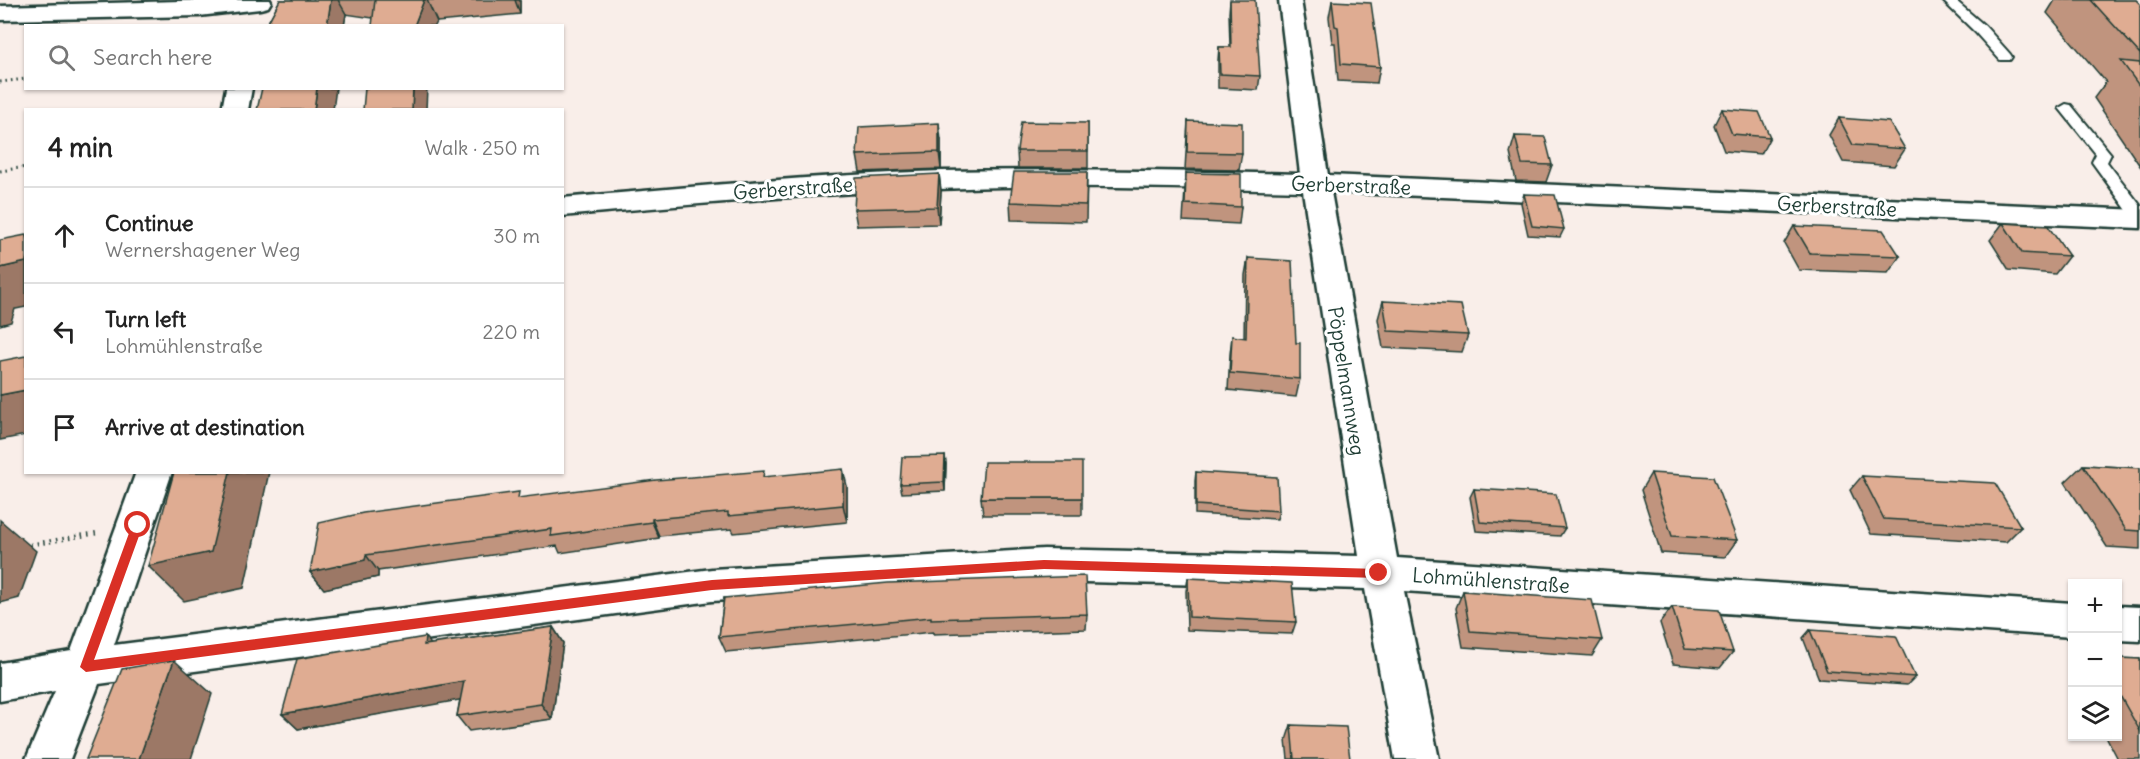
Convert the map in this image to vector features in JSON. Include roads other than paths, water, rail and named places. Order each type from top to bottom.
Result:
[{"type":"street","name":"Pöppelmannweg","points":[[1290,0],[1314,183],[1379,573],[1417,759]]},
{"type":"street","points":[[0,13],[199,9],[261,1],[254,24]]},
{"type":"street","points":[[235,108],[239,90]]},
{"type":"street","name":"Gerberstraße","points":[[564,207],[762,189],[942,180],[1119,178],[1314,183],[2140,218]]},
{"type":"street","points":[[48,759],[86,667],[138,525],[153,474]]},
{"type":"street","name":"Lohmühlenstraße","points":[[0,682],[86,667],[712,585],[1044,565],[1379,573],[2068,620]]},
{"type":"street","points":[[2122,623],[2140,624]]},
{"type":"lane","points":[[1948,0],[1980,29],[2005,57]]},
{"type":"lane","points":[[2066,108],[2104,154],[2099,162],[2140,218]]}]
